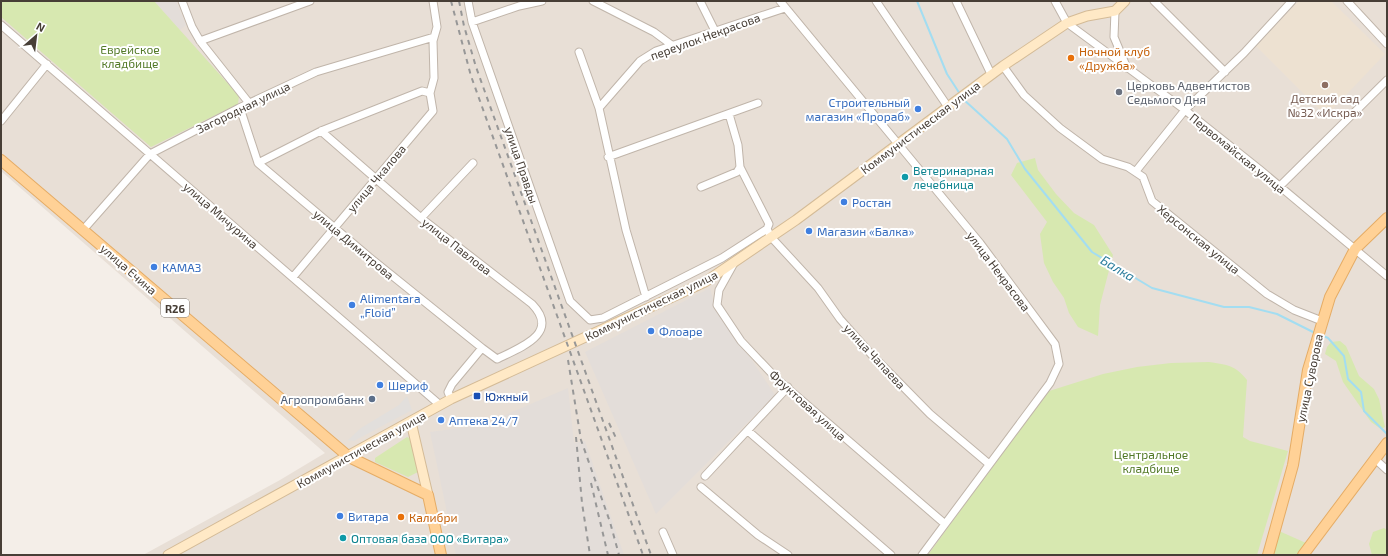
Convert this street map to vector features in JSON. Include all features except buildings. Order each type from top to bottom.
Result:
[{"type":"main road","points":[[1115,11],[1125,1]]},
{"type":"main road","name":"Коммунистическая улица","points":[[168,555],[349,457],[451,399],[705,282],[734,263],[769,233],[897,144],[1003,66],[1067,23],[1087,16],[1115,11]]},
{"type":"main road","name":"улица Ечина","points":[[1,160],[349,457]]},
{"type":"main road","name":"улица Суворова","points":[[1268,555],[1293,465],[1308,370],[1330,297],[1355,249],[1387,218]]},
{"type":"main road","points":[[411,422],[441,555]]},
{"type":"main road","points":[[1304,554],[1387,443]]},
{"type":"main road","name":"R26","points":[[349,457],[428,495]]},
{"type":"street","points":[[182,1],[192,27],[200,41],[250,103]]},
{"type":"street","points":[[200,41],[310,1]]},
{"type":"street","name":"улица Чкалова","points":[[293,277],[433,111],[430,93],[434,78],[433,46],[437,23],[434,1]]},
{"type":"street","name":"улица Правды","points":[[468,1],[472,22],[570,301],[590,320],[603,318],[646,297]]},
{"type":"street","points":[[472,22],[519,6],[542,1]]},
{"type":"street","points":[[593,1],[654,32],[673,46]]},
{"type":"street","points":[[700,1],[715,31]]},
{"type":"street","name":"улица Некрасова","points":[[780,1],[980,243],[1055,344],[1059,364],[1050,383],[922,555]]},
{"type":"street","points":[[876,1],[948,106]]},
{"type":"street","points":[[956,1],[992,74]]},
{"type":"street","name":"Первомайская улица","points":[[1055,1],[1067,23],[1185,110],[1387,276]]},
{"type":"street","points":[[1154,1],[1225,72]]},
{"type":"street","points":[[1003,66],[1024,95],[1060,128],[1102,159],[1136,171],[1185,110],[1225,72],[1292,1]]},
{"type":"street","points":[[1346,1],[1387,44]]},
{"type":"street","name":"переулок Некрасова","points":[[598,108],[640,60],[656,52],[785,8]]},
{"type":"street","points":[[1115,11],[1114,37],[1127,68]]},
{"type":"street","name":"улица Мичурина","points":[[1,25],[440,405]]},
{"type":"street","name":"Загородная улица","points":[[83,230],[150,154],[250,103],[316,72],[434,37]]},
{"type":"street","points":[[579,52],[598,108],[626,230],[646,297],[769,233],[769,224],[740,168],[738,145],[729,114]]},
{"type":"street","points":[[1,121],[46,64]]},
{"type":"street","points":[[1280,187],[1387,80]]},
{"type":"street","points":[[240,108],[258,163],[321,131],[422,91],[430,93]]},
{"type":"street","points":[[608,156],[758,103]]},
{"type":"street","name":"улица Павлова","points":[[321,131],[421,218],[539,312],[541,326],[537,338],[497,359]]},
{"type":"street","name":"улица Димитрова","points":[[258,163],[334,227],[497,359]]},
{"type":"street","points":[[421,218],[473,163]]},
{"type":"street","points":[[701,187],[737,172],[740,168]]},
{"type":"street","name":"Херсонская улица","points":[[1136,171],[1145,181],[1152,202],[1267,294],[1294,310],[1322,321]]},
{"type":"street","name":"улица Чапаева","points":[[769,233],[818,288],[840,319],[871,354],[930,414],[989,464]]},
{"type":"street","name":"Фруктовая улица","points":[[734,263],[719,290],[717,305],[741,341],[778,380],[788,387],[945,524]]},
{"type":"street","points":[[451,399],[448,392],[452,384],[482,348]]},
{"type":"street","points":[[705,476],[788,387]]},
{"type":"street","points":[[748,431],[891,555]]},
{"type":"street","points":[[1375,459],[1387,470]]},
{"type":"street","points":[[701,487],[758,535],[788,555]]},
{"type":"street","points":[[663,532],[673,555]]},
{"type":"shaded area","points":[[1,1],[1387,1],[1387,555],[143,555],[280,480],[325,453],[1,171]]},
{"type":"shaded area","points":[[154,1],[176,1],[186,25],[180,30]]},
{"type":"shaded area","name":"Детский сад №32 «Искра»","points":[[1299,1],[1331,1],[1385,54],[1326,116],[1256,46]]},
{"type":"shaded area","points":[[710,288],[714,303],[775,395],[656,514],[585,352]]},
{"type":"shaded area","points":[[568,388],[574,443],[585,441],[624,555],[456,555],[430,432],[482,425]]},
{"type":"shaded area","points":[[407,396],[412,410],[354,441],[348,440],[361,428],[399,405]]},
{"type":"green space","name":"Еврейское кладбище","points":[[1,1],[154,1],[239,96],[238,104],[151,147],[1,17]]},
{"type":"green space","points":[[1035,158],[1038,170],[1056,194],[1074,213],[1094,225],[1113,255],[1100,305],[1098,336],[1078,327],[1069,313],[1064,298],[1053,282],[1044,263],[1040,234],[1047,222],[1011,175],[1017,163]]},
{"type":"green space","points":[[1340,341],[1346,346],[1359,376],[1374,389],[1379,399],[1385,427],[1381,429],[1371,422],[1343,382],[1336,361],[1325,354],[1327,347],[1331,342]]},
{"type":"green space","name":"Центральное кладбище","points":[[1209,362],[1231,366],[1239,371],[1247,380],[1243,437],[1250,441],[1288,451],[1257,555],[928,555],[1046,392],[1103,374],[1137,367],[1171,363]]},
{"type":"green space","points":[[407,437],[411,439],[418,472],[408,477],[375,462],[375,458]]},
{"type":"green space","points":[[1384,528],[1387,530],[1387,555],[1372,555],[1369,544],[1373,532]]},
{"type":"green space","points":[[1279,531],[1306,543],[1298,555],[1274,555]]},
{"type":"waterway","name":"Балка","points":[[917,1],[947,74],[960,94]]},
{"type":"waterway","name":"Балка","points":[[963,99],[1007,139],[1025,169],[1092,252],[1152,288],[1224,307],[1249,307],[1277,314],[1315,333]]},
{"type":"waterway","name":"Балка","points":[[1321,335],[1328,338],[1344,356],[1348,379],[1361,392],[1364,411],[1387,434]]},
{"type":"railway","points":[[451,1],[471,76],[643,555]]},
{"type":"railway","points":[[459,1],[464,26],[476,67],[651,555]]},
{"type":"railway","points":[[568,360],[581,440],[610,522],[619,555]]},
{"type":"railway","points":[[609,423],[616,438]]},
{"type":"railway","points":[[576,437],[582,503],[590,555]]},
{"type":"railway","points":[[591,483],[608,555]]},
{"type":"place","name":"Ночной клуб «Дружба»","points":[[1071,58]]},
{"type":"place","name":"Детский сад №32 «Искра»","points":[[1325,85]]},
{"type":"place","name":"Церковь Адвентистов Седьмого Дня","points":[[1119,92]]},
{"type":"place","name":"Строительный магазин «Прораб»","points":[[918,109]]},
{"type":"place","name":"Ветеринарная лечебница","points":[[905,177]]},
{"type":"place","name":"Ростан","points":[[844,202]]},
{"type":"place","name":"Магазин «Балка»","points":[[809,231]]},
{"type":"place","name":"КАМАЗ","points":[[154,267]]},
{"type":"place","name":"Alimentara „Floid”","points":[[352,305]]},
{"type":"place","name":"Флоаре","points":[[651,331]]},
{"type":"place","name":"Шериф","points":[[380,385]]},
{"type":"place","name":"Южный","points":[[477,396]]},
{"type":"place","name":"Агропромбанк","points":[[372,399]]},
{"type":"place","name":"Аптека 24/7","points":[[441,420]]},
{"type":"place","name":"Витара","points":[[340,516]]},
{"type":"place","name":"Калибри","points":[[401,517]]},
{"type":"place","name":"Оптовая база ООО «Витара»","points":[[343,538]]}]
